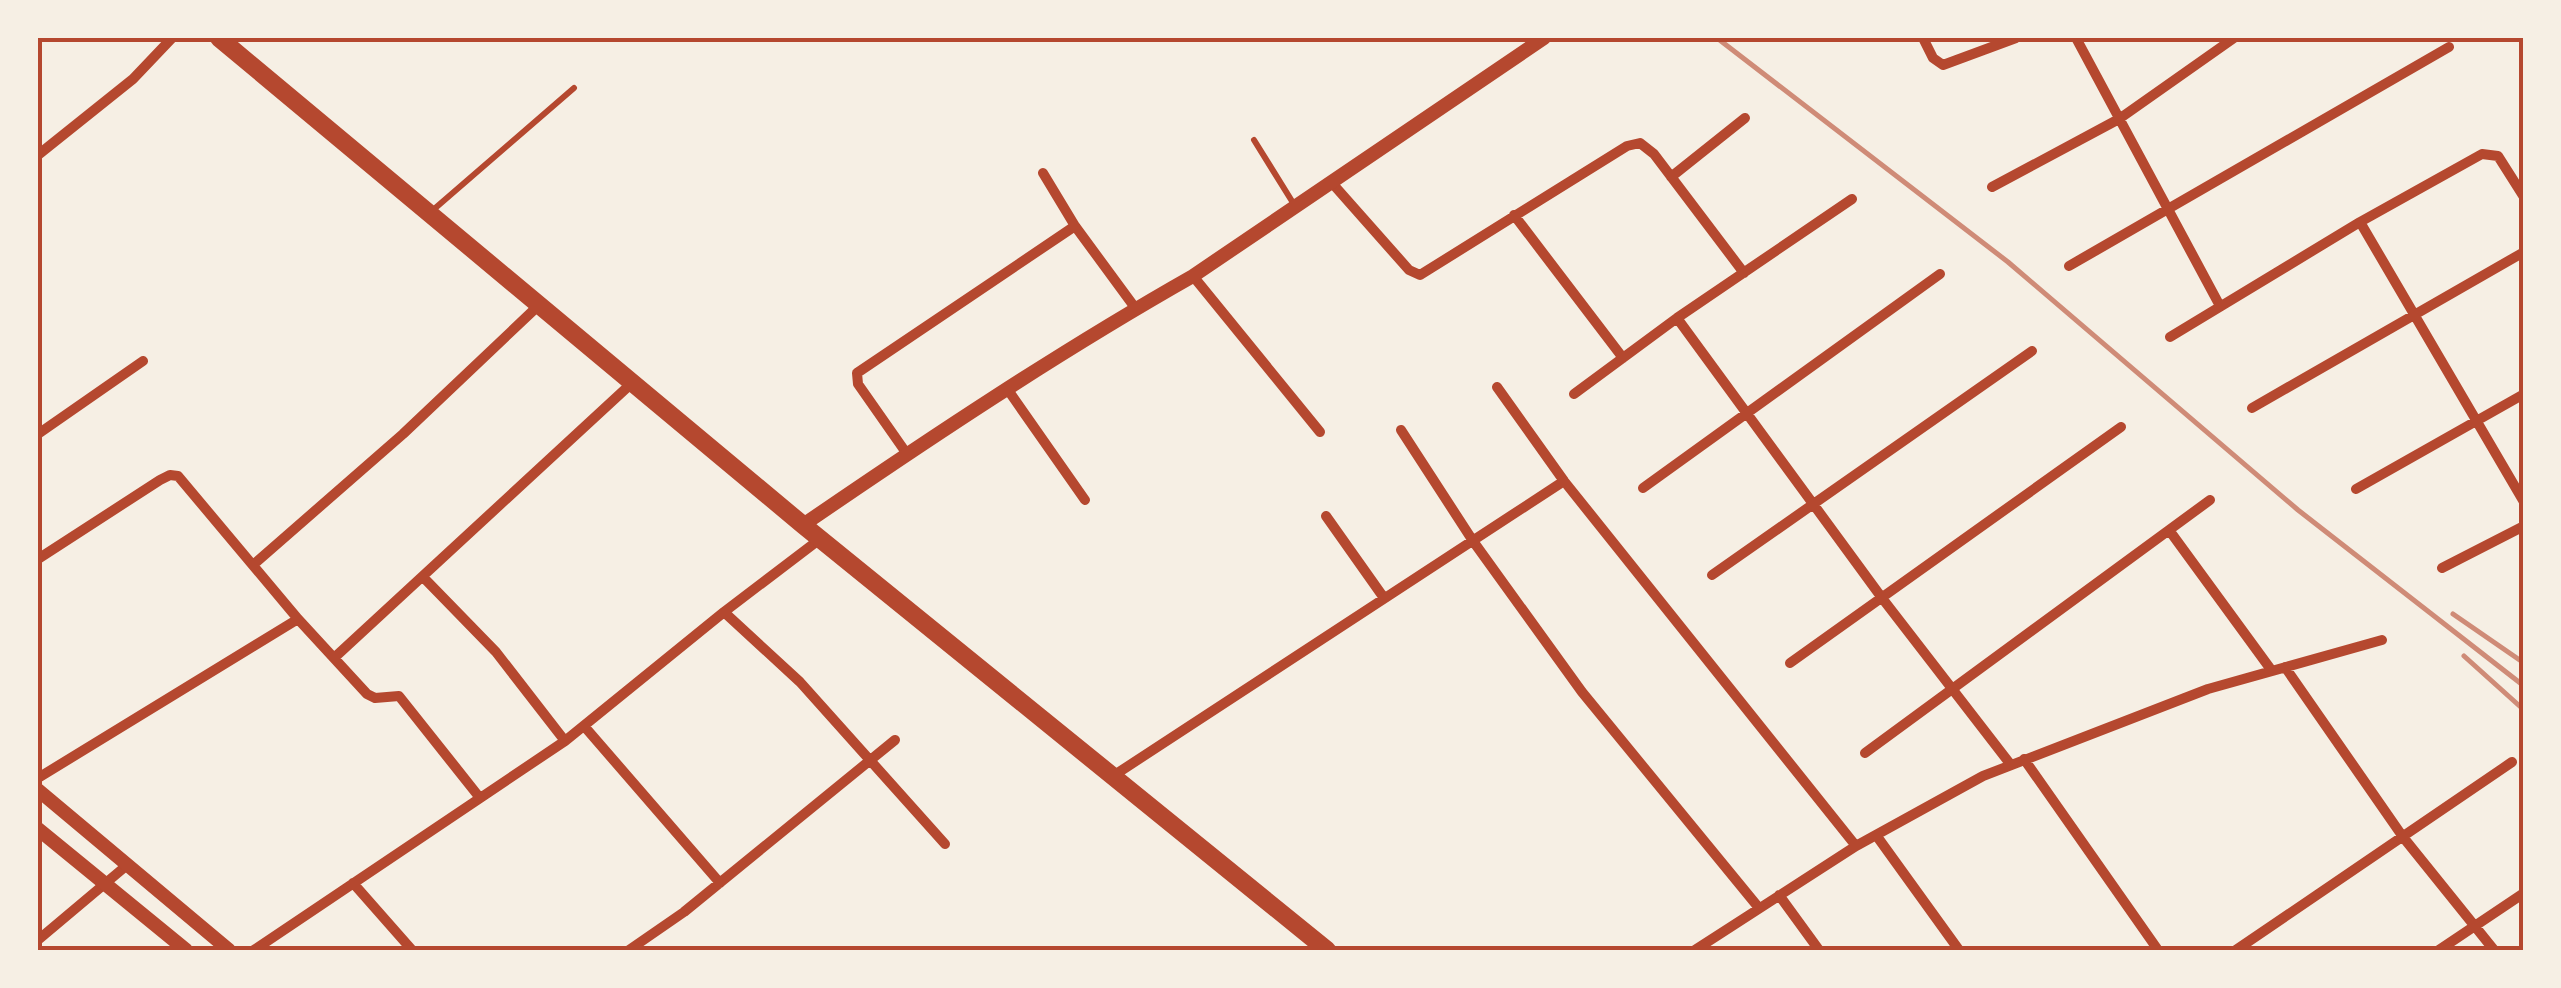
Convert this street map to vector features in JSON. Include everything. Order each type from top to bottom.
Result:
[{"type":"main road","points":[[218,38],[820,539],[1328,950]]},
{"type":"street","points":[[38,155],[133,80],[172,38]]},
{"type":"street","points":[[803,525],[907,454],[1193,276],[1544,38]]},
{"type":"street","points":[[1924,38],[1933,58],[1943,65],[2016,38]]},
{"type":"street","points":[[2076,38],[2220,306]]},
{"type":"street","points":[[1992,187],[2119,118],[2234,38]]},
{"type":"street","points":[[2069,266],[2449,47]]},
{"type":"street","points":[[1672,177],[1745,118]]},
{"type":"street","points":[[1332,184],[1410,270],[1420,274],[1635,144],[1650,149],[1744,272]]},
{"type":"street","points":[[2170,337],[2360,222],[2487,152],[2502,160],[2524,197]]},
{"type":"street","points":[[1043,173],[1136,308]]},
{"type":"street","points":[[1574,394],[1677,318],[1852,199]]},
{"type":"street","points":[[1514,215],[1623,358]]},
{"type":"street","points":[[2360,222],[2524,502]]},
{"type":"street","points":[[907,454],[858,384],[857,372],[1076,226]]},
{"type":"street","points":[[2252,408],[2524,252]]},
{"type":"street","points":[[1642,488],[1940,274]]},
{"type":"street","points":[[1193,276],[1320,432]]},
{"type":"street","points":[[253,565],[403,434],[538,306]]},
{"type":"street","points":[[1677,318],[1882,598],[2011,764]]},
{"type":"street","points":[[1712,575],[2032,351]]},
{"type":"street","points":[[38,434],[143,361]]},
{"type":"street","points":[[334,658],[633,382]]},
{"type":"street","points":[[1497,387],[1564,481],[1856,846]]},
{"type":"street","points":[[1008,390],[1084,500]]},
{"type":"street","points":[[2356,490],[2524,394]]},
{"type":"street","points":[[1790,663],[2120,427]]},
{"type":"street","points":[[1401,430],[1472,541],[1582,692],[1759,908]]},
{"type":"street","points":[[38,560],[174,474],[298,619],[371,697],[393,694],[402,699],[480,798]]},
{"type":"street","points":[[1112,777],[1564,481]]},
{"type":"street","points":[[1865,752],[2210,500]]},
{"type":"street","points":[[1326,516],[1384,598]]},
{"type":"street","points":[[2442,568],[2524,526]]},
{"type":"street","points":[[2169,530],[2272,671]]},
{"type":"street","points":[[254,950],[565,741],[820,539]]},
{"type":"street","points":[[423,578],[496,652],[565,741]]},
{"type":"street","points":[[724,612],[800,682],[944,844]]},
{"type":"street","points":[[38,778],[298,619]]},
{"type":"street","points":[[1704,948],[1856,846],[1983,776],[2208,689],[2382,640]]},
{"type":"street","points":[[2285,667],[2403,837],[2494,950]]},
{"type":"street","points":[[584,726],[720,882]]},
{"type":"street","points":[[629,950],[720,882],[895,740]]},
{"type":"street","points":[[2024,759],[2158,950]]},
{"type":"street","points":[[2236,950],[2512,762]]},
{"type":"street","points":[[38,790],[229,950]]},
{"type":"street","points":[[38,828],[186,950]]},
{"type":"street","points":[[1876,835],[1958,950]]},
{"type":"street","points":[[38,940],[126,866]]},
{"type":"street","points":[[353,884],[412,950]]},
{"type":"street","points":[[2439,950],[2524,893]]},
{"type":"street","points":[[1779,895],[1819,950]]},
{"type":"lane","points":[[428,214],[574,88]]},
{"type":"lane","points":[[1254,140],[1296,207]]},
{"type":"railway","points":[[1717,38],[2008,262],[2298,510],[2524,686]]},
{"type":"railway","points":[[2453,614],[2524,663]]},
{"type":"railway","points":[[2464,656],[2524,710]]}]
